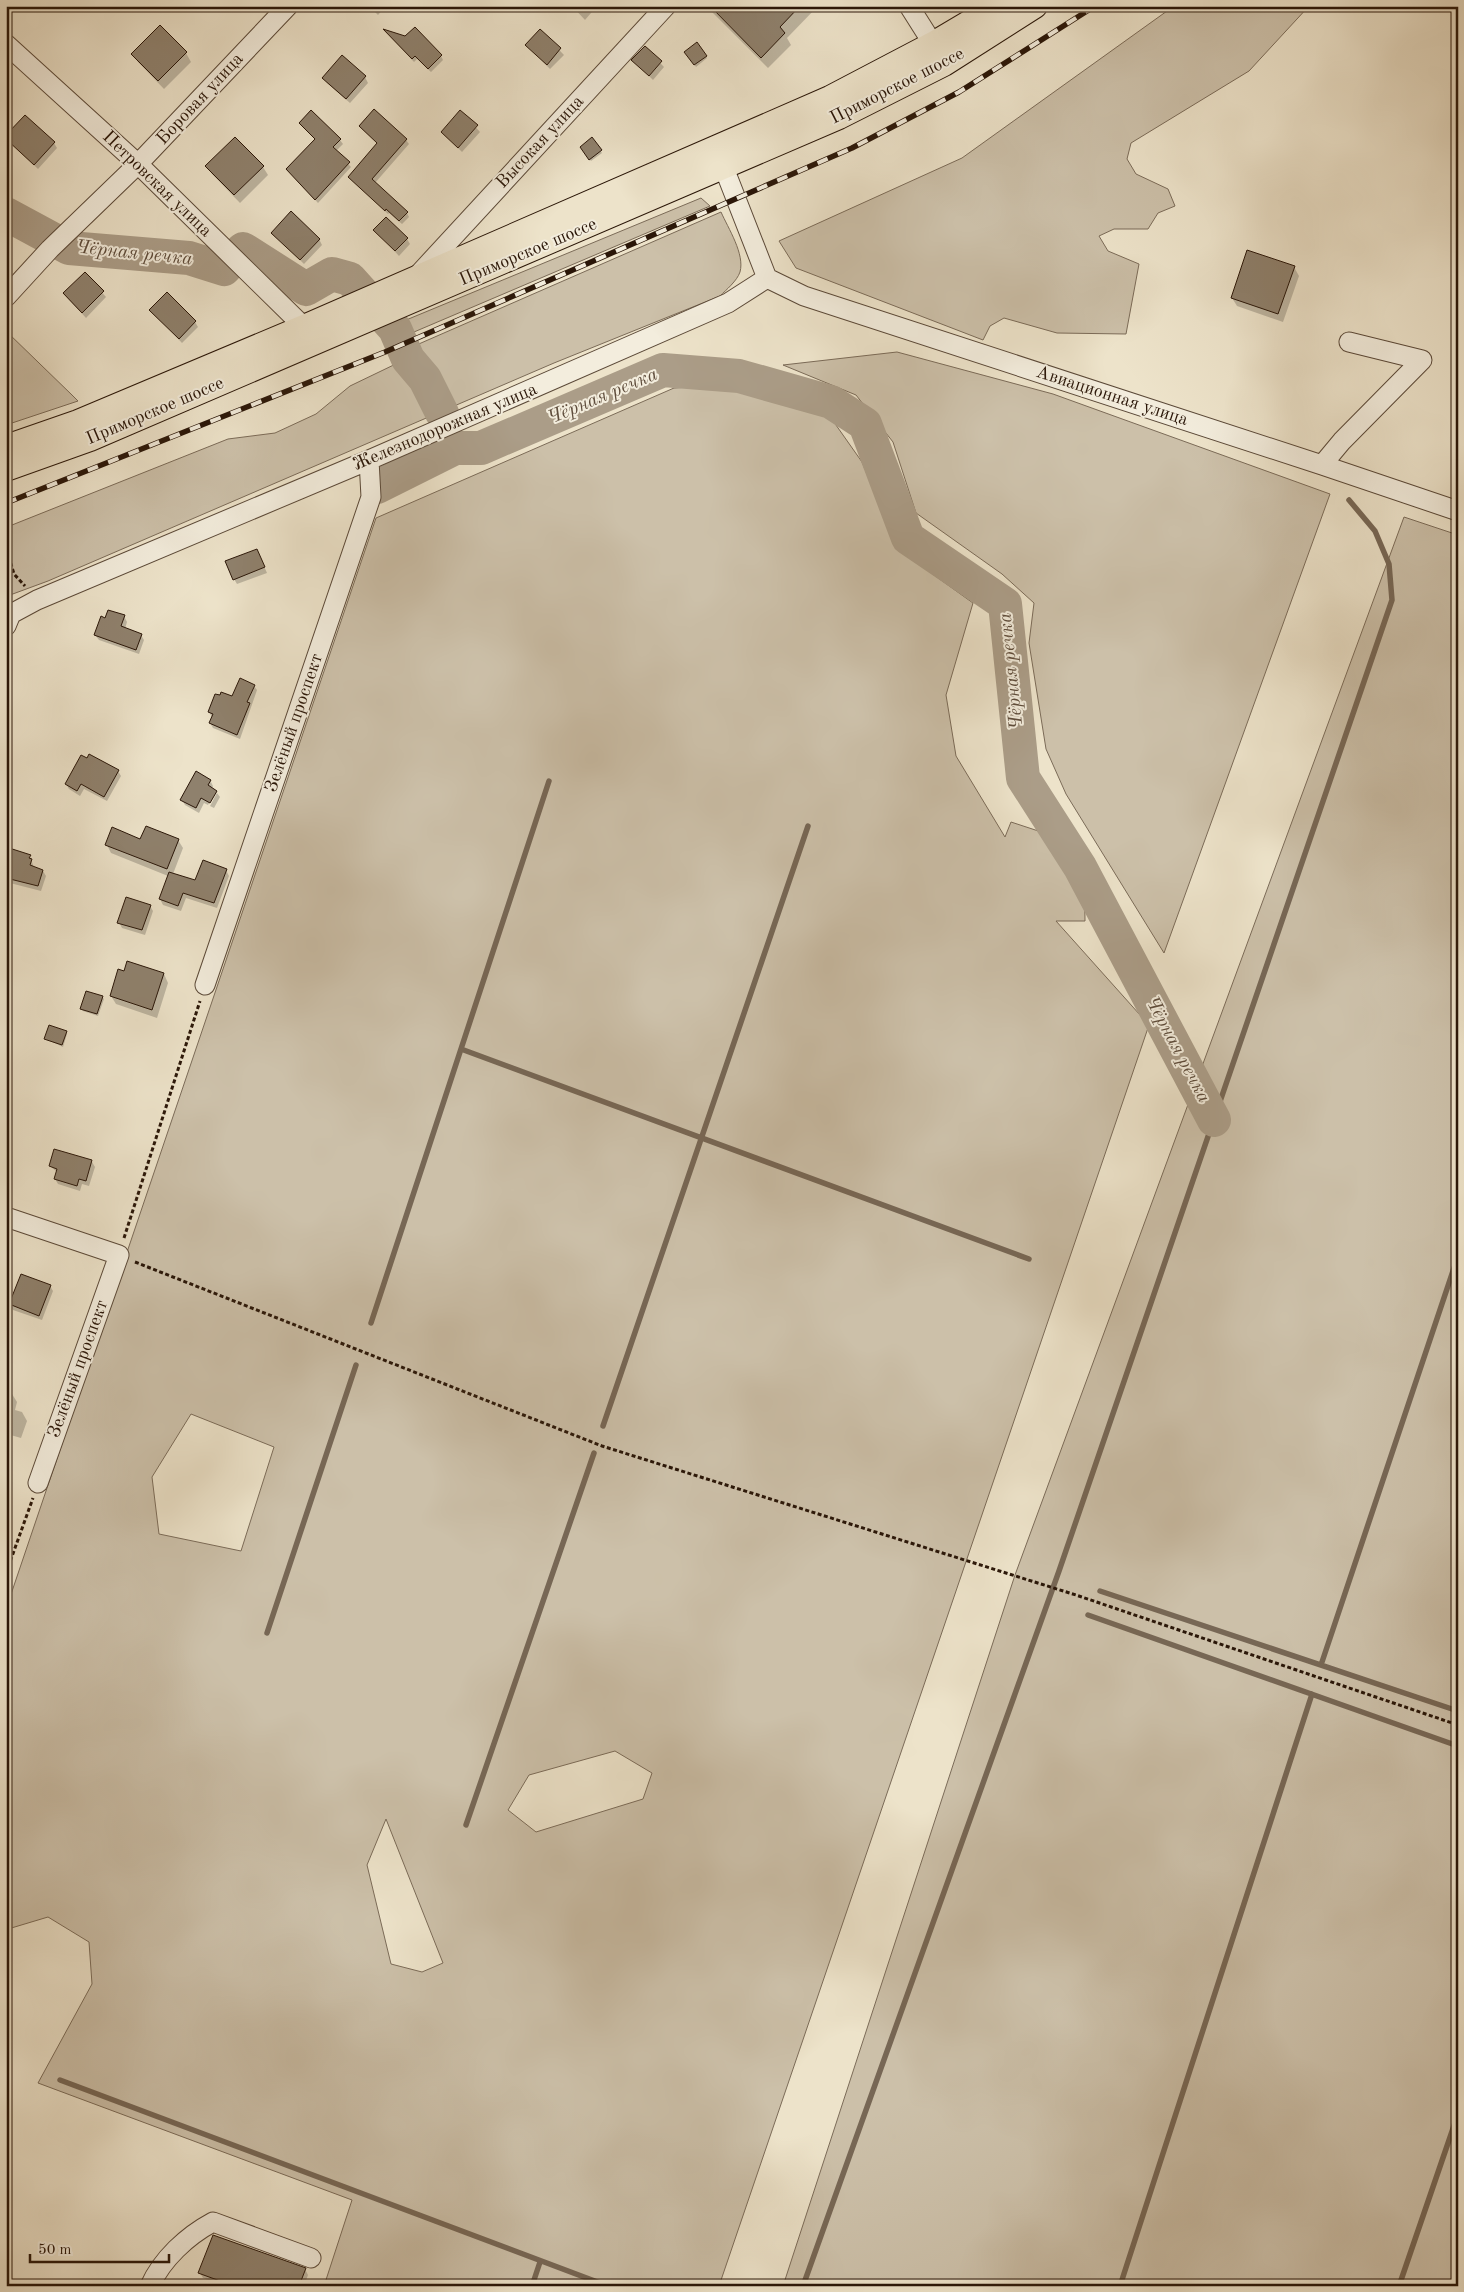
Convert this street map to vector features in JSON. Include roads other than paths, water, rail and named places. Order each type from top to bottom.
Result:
[{"type":"main road","name":"Приморское шоссе","points":[[6,446],[78,422],[304,327],[382,303],[414,279],[830,98],[933,44],[997,6]]},
{"type":"main road","name":"Приморское шоссе","points":[[6,469],[90,439],[382,303],[724,168],[839,117],[944,64],[1035,6]]},
{"type":"street","name":"Боровая улица","points":[[6,297],[50,249],[138,164],[288,6]]},
{"type":"street","name":"Высокая улица","points":[[414,279],[666,6]]},
{"type":"street","points":[[909,6],[933,44]]},
{"type":"street","name":"Петровская улица","points":[[6,44],[138,164],[304,327]]},
{"type":"street","points":[[724,168],[767,278]]},
{"type":"street","name":"Железнодорожная улица","points":[[8,620],[37,600],[369,460],[728,303],[767,278]]},
{"type":"street","name":"Авиационная улица","points":[[767,278],[804,296],[1322,465],[1458,512]]},
{"type":"street","points":[[1322,465],[1342,441],[1422,360],[1349,342]]},
{"type":"street","name":"Зелёный проспект","points":[[205,985],[371,497],[369,460]]},
{"type":"street","name":"Зелёный проспект","points":[[6,1217],[119,1255],[38,1483]]},
{"type":"street","points":[[150,2286],[157,2270],[196,2231],[213,2222],[311,2258]]},
{"type":"waterway","name":"Чёрная речка","points":[[6,214],[69,248],[189,258],[224,269],[243,249],[306,289],[332,274],[350,279],[395,329],[408,359],[425,379],[442,413]]},
{"type":"waterway","name":"Чёрная речка","points":[[377,487],[455,448],[481,448],[663,370],[739,376],[831,402],[865,424],[908,538],[1005,604],[1023,778],[1080,867],[1214,1120]]},
{"type":"waterway","points":[[803,2286],[1059,1571],[1392,600],[1389,564],[1375,531],[1349,500]]},
{"type":"waterway","points":[[371,1323],[549,781]]},
{"type":"waterway","points":[[603,1426],[808,826]]},
{"type":"waterway","points":[[461,1049],[1029,1259]]},
{"type":"waterway","points":[[1321,1665],[1458,1256]]},
{"type":"waterway","points":[[267,1633],[356,1365]]},
{"type":"waterway","points":[[466,1825],[594,1453]]},
{"type":"waterway","points":[[1100,1591],[1458,1711]]},
{"type":"waterway","points":[[1088,1615],[1458,1746]]},
{"type":"waterway","points":[[1120,2286],[1312,1694]]},
{"type":"waterway","points":[[60,2080],[608,2286]]},
{"type":"waterway","points":[[1399,2286],[1458,2114]]},
{"type":"waterway","points":[[532,2286],[540,2262]]},
{"type":"railway","points":[[6,503],[385,352],[852,148],[959,92],[1095,6]]}]
